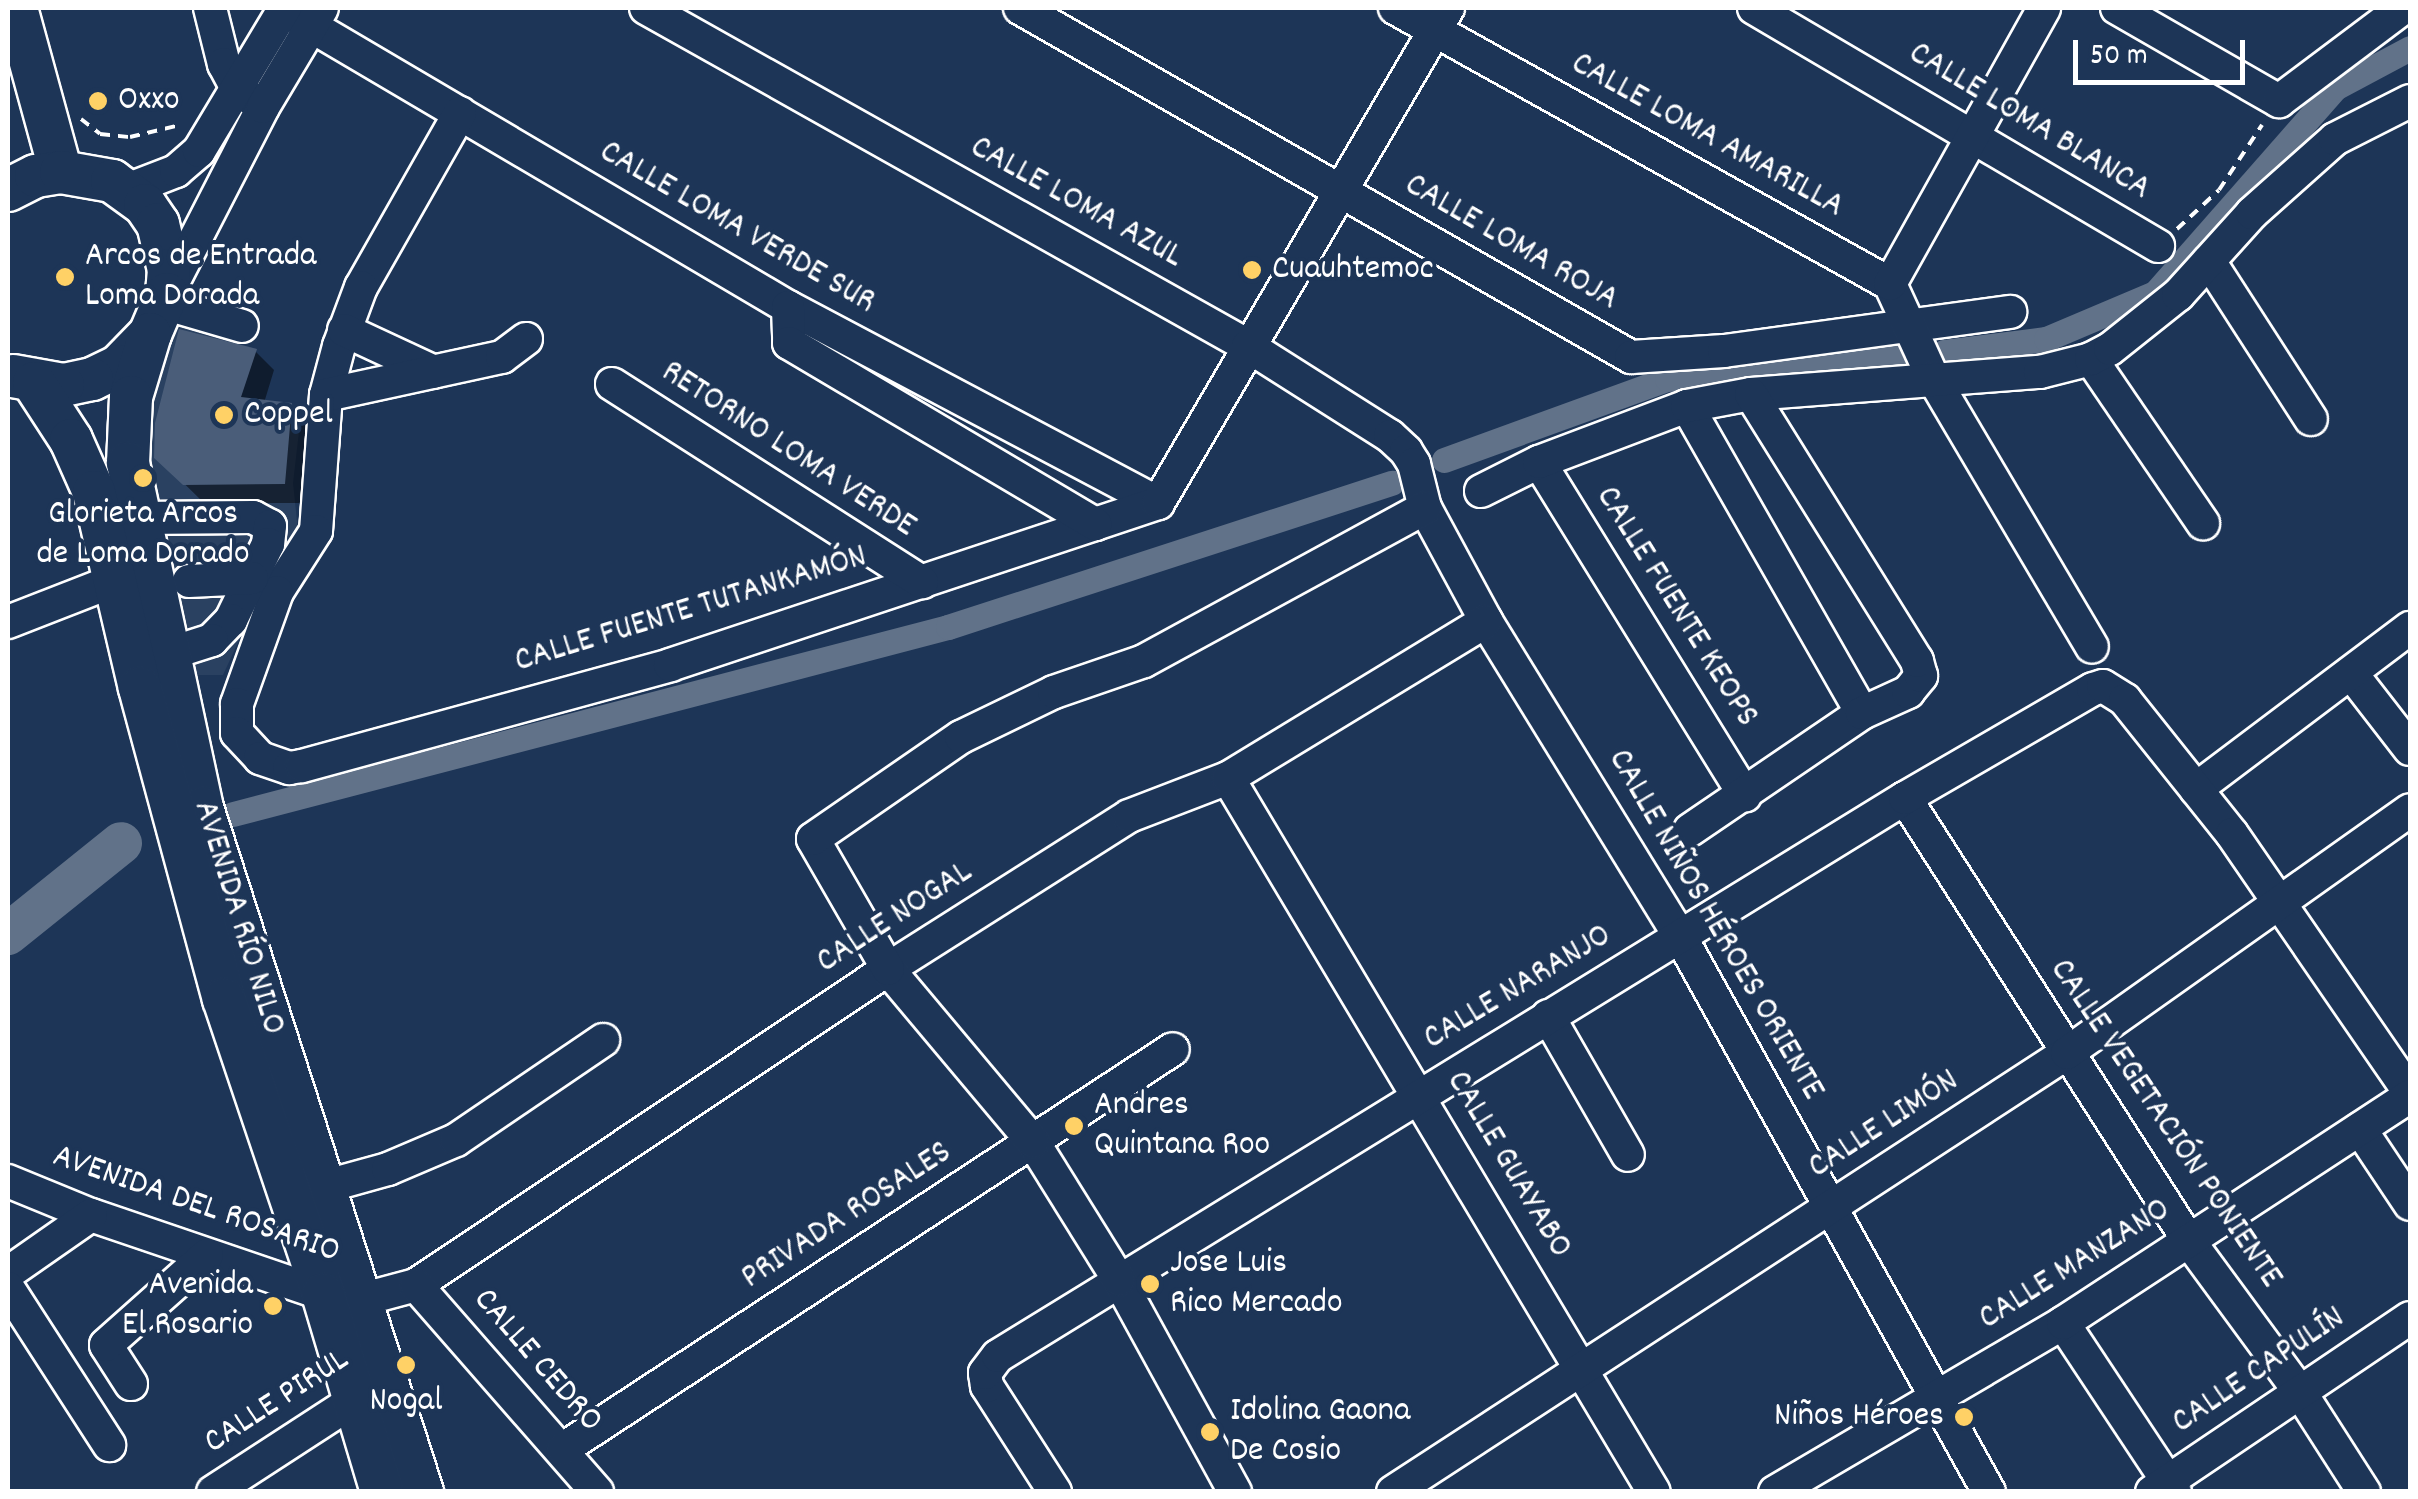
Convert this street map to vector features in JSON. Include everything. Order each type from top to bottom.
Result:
[{"type":"main road","points":[[16,8],[62,117],[61,172]]},
{"type":"main road","points":[[9,180],[61,172],[96,175],[127,190]]},
{"type":"main road","name":"AVENIDA RÍO NILO","points":[[127,190],[145,205],[166,246],[160,310],[127,428],[128,463],[202,808],[324,1187],[342,1297]]},
{"type":"main road","points":[[21,379],[63,385],[92,380],[119,366],[160,310]]},
{"type":"main road","name":"AVENIDA RÍO NILO","points":[[21,379],[83,466],[224,999],[342,1297],[369,1390],[382,1492]]},
{"type":"main road","name":"AVENIDA RÍO NILO","points":[[369,1390],[422,1492]]},
{"type":"street","points":[[35,8],[62,117]]},
{"type":"street","points":[[210,8],[224,64],[250,98]]},
{"type":"street","name":"CALLE LOMA AZUL","points":[[646,8],[1248,346],[1390,436],[1414,464],[1425,508]]},
{"type":"street","name":"CALLE LOMA ROJA","points":[[1020,8],[1631,357],[1724,351],[2010,312]]},
{"type":"street","name":"CALLE LOMA AMARILLA","points":[[1395,8],[1442,19],[1890,284]]},
{"type":"street","name":"CALLE LOMA BLANCA","points":[[1754,8],[1974,134],[2158,246]]},
{"type":"street","points":[[2044,8],[1890,284],[1933,378],[2092,647]]},
{"type":"street","points":[[2116,8],[2279,101],[2403,8]]},
{"type":"street","points":[[242,326],[160,310],[250,98],[301,13]]},
{"type":"street","name":"CALLE LOMA VERDE SUR","points":[[301,13],[788,307],[1158,503]]},
{"type":"street","points":[[1158,503],[1442,19]]},
{"type":"street","points":[[127,190],[176,171],[250,98]]},
{"type":"street","points":[[1481,490],[1539,462],[1688,406],[1751,394],[2040,372],[2091,359],[2149,320],[2252,214],[2335,140],[2410,101]]},
{"type":"street","points":[[460,112],[360,287],[326,395],[502,357],[526,339]]},
{"type":"street","points":[[2209,261],[2310,419]]},
{"type":"street","points":[[788,307],[789,343],[1096,524]]},
{"type":"street","points":[[344,330],[434,372]]},
{"type":"street","points":[[2091,359],[2203,522]]},
{"type":"street","name":"RETORNO LOMA VERDE","points":[[612,384],[922,582]]},
{"type":"street","points":[[1690,830],[1862,713],[1908,692],[1921,676],[1917,661],[1751,394]]},
{"type":"street","name":"CALLE FUENTE TUTANKAMÓN","points":[[326,395],[316,532],[278,592],[237,704],[237,733],[246,748],[275,764],[302,766],[670,665],[1158,503]]},
{"type":"street","points":[[1688,406],[1862,713]]},
{"type":"street","name":"CALLE FUENTE KEOPS","points":[[1539,462],[1745,794]]},
{"type":"street","points":[[1236,1492],[1119,1280],[1033,1142],[888,969],[813,840],[960,737],[1054,692],[1144,661],[1425,508]]},
{"type":"street","name":"CALLE NIÑOS HÉROES ORIENTE","points":[[1425,508],[1486,621],[1680,936],[1989,1492]]},
{"type":"street","points":[[140,518],[263,520],[272,535],[220,632],[200,644],[168,654]]},
{"type":"street","points":[[189,580],[252,578]]},
{"type":"street","points":[[8,622],[116,580]]},
{"type":"street","name":"CALLE NOGAL","points":[[342,1297],[416,1285],[888,969],[1129,816],[1228,778],[1486,621]]},
{"type":"street","points":[[2410,628],[2196,788],[2232,834],[2410,1094]]},
{"type":"street","points":[[2351,673],[2410,748]]},
{"type":"street","name":"CALLE NARANJO","points":[[1056,1492],[993,1396],[985,1373],[998,1356],[1119,1280],[2083,693],[2104,686],[2126,700],[2196,788]]},
{"type":"street","points":[[2224,769],[2232,834]]},
{"type":"street","name":"CALLE GUAYABO","points":[[1228,778],[1654,1492]]},
{"type":"street","name":"CALLE VEGETACIÓN PONIENTE","points":[[1905,798],[2189,1241],[2300,1392],[2364,1492]]},
{"type":"street","name":"CALLE LIMÓN","points":[[1392,1492],[2067,1053],[2410,810]]},
{"type":"street","points":[[1548,1016],[1628,1155]]},
{"type":"street","points":[[324,1187],[388,1169],[456,1140],[603,1040]]},
{"type":"street","name":"PRIVADA ROSALES","points":[[563,1449],[1173,1049]]},
{"type":"street","name":"CALLE MANZANO","points":[[1775,1492],[2063,1323],[2410,1094]]},
{"type":"street","points":[[2360,1129],[2410,1204]]},
{"type":"street","name":"AVENIDA DEL ROSARIO","points":[[8,1181],[91,1216],[342,1297]]},
{"type":"street","points":[[8,1273],[91,1216]]},
{"type":"street","points":[[131,1384],[106,1345],[208,1255]]},
{"type":"street","name":"CALLE CEDRO","points":[[416,1285],[597,1492]]},
{"type":"street","points":[[8,1288],[109,1445]]},
{"type":"street","name":"CALLE CAPULÍN","points":[[2165,1488],[2410,1318]]},
{"type":"street","points":[[2063,1323],[2165,1488]]},
{"type":"street","name":"CALLE PIRUL","points":[[213,1492],[369,1390]]},
{"type":"path","points":[[2158,246],[2219,190],[2279,101]]},
{"type":"path","points":[[62,117],[100,134],[130,137],[185,124]]},
{"type":"shaded area","points":[[170,324],[257,349],[241,397],[302,406],[293,483],[299,540],[257,601],[223,675],[191,675],[144,444],[144,426]]},
{"type":"building","name":"Coppel","points":[[179,329],[257,349],[241,397],[292,403],[285,484],[183,485],[154,458],[155,423]]},
{"type":"waterway","points":[[1944,352],[2046,339],[2155,293],[2335,88],[2410,48]]},
{"type":"waterway","points":[[1444,460],[1667,379],[1903,356]]},
{"type":"waterway","points":[[233,814],[948,627],[1392,483]]},
{"type":"waterway","points":[[8,934],[121,843]]},
{"type":"place","name":"Oxxo","points":[[98,101]]},
{"type":"place","name":"Cuauhtemoc","points":[[1252,270]]},
{"type":"place","name":"Arcos de Entrada Loma Dorada","points":[[65,277]]},
{"type":"place","name":"Coppel","points":[[224,415]]},
{"type":"place","name":"Glorieta Arcos de Loma Dorado","points":[[143,478]]},
{"type":"place","name":"Andres Quintana Roo","points":[[1074,1126]]},
{"type":"place","name":"Jose Luis Rico Mercado","points":[[1150,1284]]},
{"type":"place","name":"Avenida El Rosario","points":[[273,1306]]},
{"type":"place","name":"Nogal","points":[[406,1365]]},
{"type":"place","name":"Niños Héroes","points":[[1964,1417]]},
{"type":"place","name":"Idolina Gaona De Cosio","points":[[1210,1432]]}]
